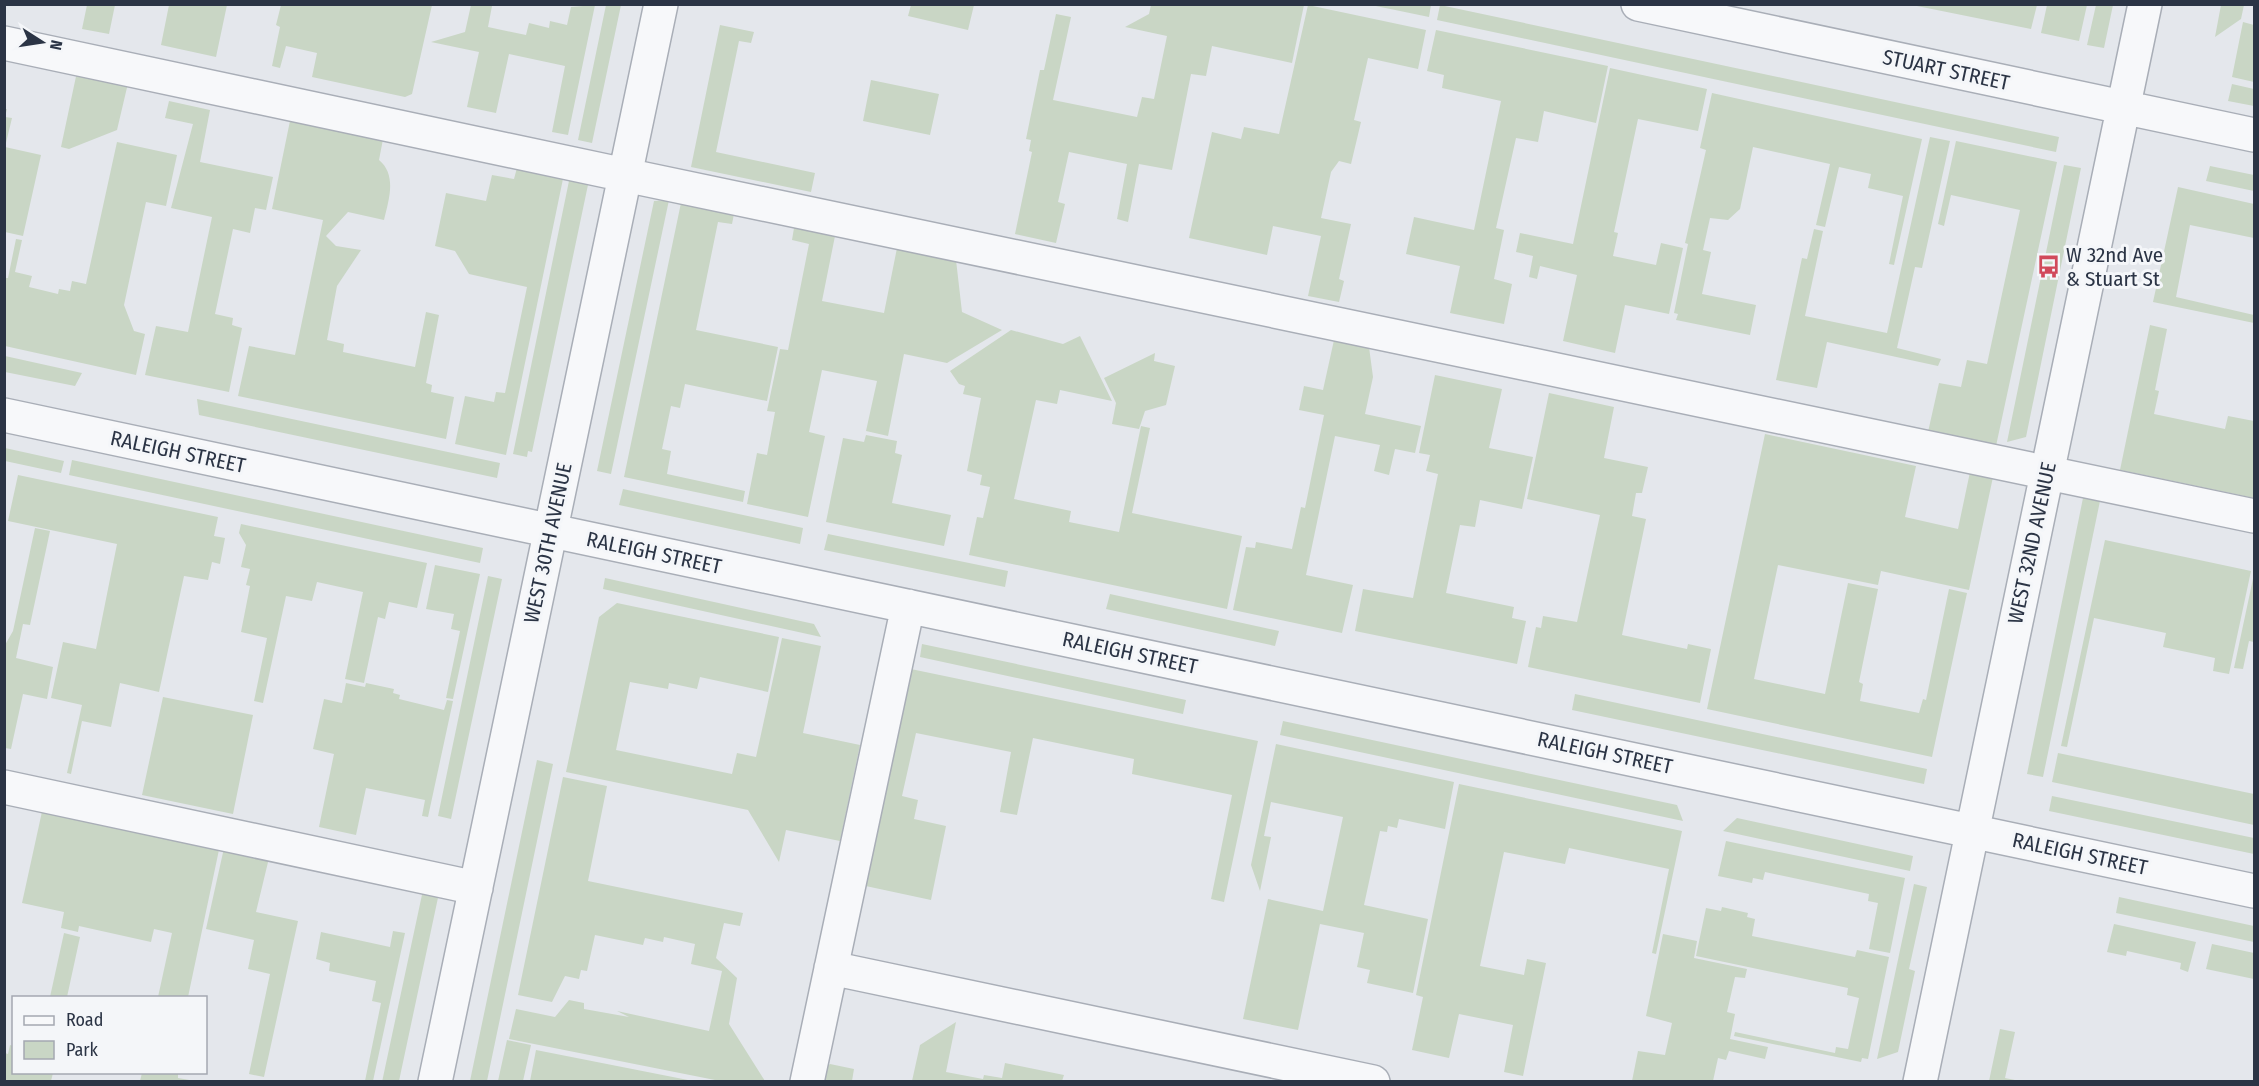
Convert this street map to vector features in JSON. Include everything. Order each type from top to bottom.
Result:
[{"type":"street","name":"WEST 30TH AVENUE","points":[[435,1082],[661,4]]},
{"type":"street","name":"STUART STREET","points":[[1638,4],[2254,135]]},
{"type":"street","name":"WEST 32ND AVENUE","points":[[1920,1082],[2145,4]]},
{"type":"street","points":[[4,42],[625,175],[2254,516]]},
{"type":"street","name":"RALEIGH STREET","points":[[4,415],[2254,891]]},
{"type":"street","points":[[807,1082],[908,606]]},
{"type":"street","points":[[4,788],[476,888]]},
{"type":"street","points":[[831,968],[1373,1082]]},
{"type":"green space","points":[[911,4],[974,5],[968,30],[908,16]]},
{"type":"green space","points":[[1431,4],[1429,17],[1371,5]]},
{"type":"green space","points":[[87,5],[115,5],[109,34],[82,29]]},
{"type":"green space","points":[[169,5],[227,5],[216,57],[161,45]]},
{"type":"green space","points":[[281,5],[432,5],[412,94],[405,97],[312,77],[317,53],[286,46],[280,68],[272,66],[280,27],[276,25]]},
{"type":"green space","points":[[471,5],[492,6],[488,27],[526,35],[529,23],[549,28],[550,21],[567,25],[571,7],[595,5],[568,135],[552,132],[565,66],[509,54],[496,113],[467,107],[479,52],[431,42],[465,32]]},
{"type":"green space","points":[[606,5],[621,5],[592,143],[578,140]]},
{"type":"green space","points":[[1151,5],[1304,5],[1292,63],[1212,46],[1206,76],[1191,74],[1172,170],[1139,164],[1128,222],[1117,219],[1127,164],[1069,152],[1058,202],[1065,204],[1056,243],[1015,234],[1032,152],[1029,151],[1031,140],[1026,139],[1040,70],[1044,70],[1056,14],[1071,17],[1053,100],[1137,117],[1142,97],[1154,99],[1167,36],[1125,27],[1149,14]]},
{"type":"green space","points":[[1308,5],[1426,30],[1418,69],[1368,58],[1354,120],[1361,122],[1351,164],[1339,161],[1331,172],[1321,218],[1351,224],[1339,279],[1344,281],[1339,302],[1308,296],[1321,236],[1273,226],[1267,255],[1189,238],[1212,132],[1241,139],[1244,127],[1279,134]]},
{"type":"green space","points":[[1440,5],[2059,137],[2056,152],[1437,20]]},
{"type":"green space","points":[[1912,5],[2037,5],[2031,29]]},
{"type":"green space","points":[[2047,5],[2087,5],[2079,41],[2041,33]]},
{"type":"green space","points":[[2096,5],[2113,5],[2104,48],[2087,45]]},
{"type":"green space","points":[[2221,5],[2244,5],[2241,19],[2215,37]]},
{"type":"green space","points":[[2243,22],[2254,25],[2254,82],[2232,77]]},
{"type":"green space","points":[[720,25],[754,32],[751,43],[739,41],[716,152],[815,173],[811,192],[691,167]]},
{"type":"green space","points":[[1436,30],[1608,66],[1596,123],[1544,111],[1538,142],[1516,138],[1496,228],[1504,230],[1494,279],[1512,284],[1504,324],[1450,313],[1460,266],[1406,254],[1414,217],[1474,230],[1501,101],[1442,88],[1444,75],[1427,71]]},
{"type":"green space","points":[[78,67],[129,79],[117,130],[69,149],[61,147]]},
{"type":"green space","points":[[1610,68],[1707,89],[1698,131],[1638,119],[1614,232],[1618,233],[1613,256],[1656,265],[1661,243],[1683,248],[1669,314],[1625,305],[1615,353],[1563,341],[1577,275],[1540,266],[1537,279],[1529,277],[1533,256],[1516,252],[1520,233],[1573,244]]},
{"type":"green space","points":[[871,80],[939,94],[930,135],[863,121]]},
{"type":"green space","points":[[2232,84],[2254,89],[2254,106],[2228,101]]},
{"type":"green space","points":[[1712,93],[1922,139],[1894,265],[1889,264],[1903,196],[1868,188],[1871,174],[1839,167],[1825,227],[1816,225],[1830,164],[1753,147],[1740,209],[1728,220],[1710,218],[1703,250],[1711,252],[1702,294],[1756,305],[1750,335],[1676,320],[1678,314],[1674,313],[1688,244],[1685,243],[1706,150],[1700,148]]},
{"type":"green space","points":[[169,101],[210,110],[200,162],[273,177],[266,210],[255,208],[250,233],[233,229],[215,314],[233,318],[232,325],[242,328],[229,392],[145,375],[156,326],[188,332],[212,217],[171,208],[193,124],[165,118]]},
{"type":"green space","points":[[292,111],[384,134],[379,160],[388,173],[390,188],[384,220],[348,212],[326,236],[336,246],[361,250],[337,286],[327,340],[344,344],[343,352],[415,367],[426,312],[439,315],[426,383],[432,385],[431,392],[454,397],[446,439],[238,396],[249,346],[295,355],[323,220],[272,209]]},
{"type":"green space","points":[[5,117],[12,118],[5,147]]},
{"type":"green space","points":[[1930,137],[1950,141],[1922,268],[1915,267],[1897,348],[1941,359],[1938,366],[1827,342],[1817,388],[1776,380],[1802,258],[1807,259],[1814,229],[1823,231],[1805,316],[1887,333]]},
{"type":"green space","points":[[1956,141],[2057,162],[1996,446],[1928,432],[1939,383],[1961,387],[1967,360],[1987,364],[2020,210],[1951,195],[1944,226],[1938,224]]},
{"type":"green space","points":[[117,142],[177,155],[166,206],[146,202],[124,305],[134,331],[145,334],[136,375],[5,346],[5,278],[8,278],[16,239],[22,240],[15,272],[32,276],[29,287],[58,294],[59,289],[70,291],[72,281],[86,284]]},
{"type":"green space","points":[[5,147],[41,155],[23,236],[5,232]]},
{"type":"green space","points":[[518,164],[564,174],[506,455],[455,444],[465,396],[494,402],[496,392],[505,393],[527,287],[469,274],[455,251],[435,246],[446,193],[486,201],[492,175],[514,179]]},
{"type":"green space","points":[[2064,165],[2081,168],[2026,437],[2007,442]]},
{"type":"green space","points":[[2210,166],[2254,175],[2254,191],[2206,181]]},
{"type":"green space","points":[[570,176],[589,180],[532,452],[528,451],[527,457],[513,454]]},
{"type":"green space","points":[[2178,187],[2254,204],[2254,238],[2190,225],[2176,297],[2254,315],[2254,323],[2153,302]]},
{"type":"green space","points":[[682,198],[735,209],[732,224],[718,222],[696,330],[778,347],[767,401],[685,384],[680,408],[671,406],[662,449],[671,451],[667,474],[745,491],[743,502],[624,477]]},
{"type":"green space","points":[[669,200],[611,474],[597,471],[654,201]]},
{"type":"green space","points":[[794,228],[835,236],[822,301],[884,313],[897,248],[956,260],[962,312],[1002,330],[947,363],[904,354],[888,436],[866,431],[877,381],[822,370],[809,432],[825,436],[808,517],[747,504],[757,453],[767,455],[775,412],[767,411],[780,349],[788,350],[809,244],[792,240]]},
{"type":"green space","points":[[2150,325],[2167,329],[2155,390],[2159,391],[2154,414],[2225,429],[2228,416],[2254,421],[2254,498],[2120,470]]},
{"type":"green space","points":[[1011,330],[1063,344],[1080,336],[1112,401],[1060,390],[1057,404],[1036,400],[1014,499],[1071,511],[1069,522],[1119,532],[1141,426],[1150,428],[1132,513],[1242,536],[1227,609],[969,555],[977,517],[983,518],[990,487],[980,485],[982,475],[967,471],[981,398],[963,394],[965,386],[959,384],[950,371]]},
{"type":"green space","points":[[1334,340],[1369,347],[1373,377],[1365,414],[1421,426],[1415,453],[1395,449],[1389,475],[1374,471],[1380,445],[1335,436],[1306,575],[1353,585],[1342,633],[1233,610],[1246,547],[1255,548],[1256,542],[1292,549],[1301,507],[1305,508],[1324,415],[1299,410],[1304,386],[1323,390]]},
{"type":"green space","points":[[1155,353],[1154,361],[1175,366],[1166,405],[1145,411],[1139,429],[1112,424],[1116,403],[1104,378]]},
{"type":"green space","points":[[5,356],[82,373],[75,386],[5,372]]},
{"type":"green space","points":[[1435,375],[1502,389],[1489,448],[1533,457],[1522,509],[1480,500],[1475,527],[1460,525],[1446,593],[1514,607],[1512,618],[1526,621],[1517,664],[1355,631],[1363,589],[1413,598],[1438,474],[1426,471],[1430,455],[1419,453]]},
{"type":"green space","points":[[1549,393],[1614,407],[1604,458],[1648,467],[1642,493],[1636,493],[1632,516],[1646,519],[1622,635],[1687,649],[1688,644],[1711,649],[1700,703],[1528,667],[1536,627],[1541,628],[1543,616],[1577,622],[1600,515],[1527,499]]},
{"type":"green space","points":[[197,399],[500,463],[497,478],[199,415]]},
{"type":"green space","points":[[1765,434],[1916,466],[1905,517],[1958,529],[1970,472],[1993,477],[1969,590],[1881,571],[1878,585],[1778,565],[1754,679],[1825,694],[1848,583],[1878,589],[1859,682],[1863,684],[1860,701],[1919,713],[1923,699],[1926,700],[1949,589],[1967,593],[1932,757],[1707,709]]},
{"type":"green space","points":[[866,435],[897,441],[895,453],[902,455],[892,503],[951,515],[944,546],[826,522],[843,438],[864,442]]},
{"type":"green space","points":[[5,448],[64,461],[61,473],[5,461]]},
{"type":"green space","points":[[72,460],[483,548],[480,563],[69,475]]},
{"type":"green space","points":[[18,475],[218,517],[214,536],[225,538],[220,564],[212,562],[208,580],[184,576],[159,692],[120,683],[111,727],[82,721],[71,774],[67,773],[82,705],[51,698],[63,642],[96,649],[117,544],[8,521]]},
{"type":"green space","points":[[623,489],[803,528],[800,544],[619,505]]},
{"type":"green space","points":[[2083,498],[2100,501],[2043,777],[2027,774]]},
{"type":"green space","points":[[241,524],[427,563],[417,608],[389,602],[385,619],[378,617],[364,683],[345,679],[363,592],[317,582],[312,601],[286,596],[263,703],[254,701],[267,638],[241,632],[250,586],[246,585],[250,569],[241,567],[246,545],[239,533]]},
{"type":"green space","points":[[35,528],[50,531],[30,625],[23,624],[16,658],[53,667],[47,699],[23,694],[11,749],[5,748],[5,645],[13,631]]},
{"type":"green space","points":[[828,534],[1008,571],[1005,587],[824,550]]},
{"type":"green space","points":[[2105,540],[2251,571],[2229,674],[2213,671],[2215,658],[2163,647],[2166,633],[2094,618],[2067,747],[2061,746]]},
{"type":"green space","points":[[435,565],[480,574],[453,699],[446,698],[460,631],[451,629],[454,614],[426,609]]},
{"type":"green space","points":[[2254,574],[2254,642],[2249,641],[2243,669],[2234,668]]},
{"type":"green space","points":[[488,576],[502,579],[451,819],[438,816]]},
{"type":"green space","points":[[605,578],[814,624],[821,637],[603,589]]},
{"type":"green space","points":[[1110,594],[1279,631],[1275,646],[1106,609]]},
{"type":"green space","points":[[617,603],[779,637],[768,692],[700,677],[697,689],[669,683],[668,689],[630,682],[616,750],[732,774],[737,753],[756,757],[782,638],[821,646],[803,733],[860,745],[840,841],[786,830],[779,862],[748,810],[566,772],[599,617]]},
{"type":"green space","points":[[922,644],[1186,700],[1183,714],[920,657]]},
{"type":"green space","points":[[906,668],[1258,741],[1224,902],[1211,899],[1232,795],[1132,774],[1134,759],[1033,738],[1017,815],[1000,812],[1011,752],[916,733],[902,796],[918,800],[914,819],[946,826],[931,900],[861,885]]},
{"type":"green space","points":[[346,683],[365,687],[366,683],[394,689],[393,693],[400,695],[399,699],[444,710],[447,700],[453,701],[428,817],[422,816],[425,800],[366,788],[356,835],[319,827],[334,754],[313,749],[324,699],[342,703]]},
{"type":"green space","points":[[1575,694],[1927,769],[1924,784],[1572,710]]},
{"type":"green space","points":[[163,697],[253,715],[233,814],[142,795]]},
{"type":"green space","points":[[1283,721],[1677,805],[1683,821],[1280,735]]},
{"type":"green space","points":[[1276,744],[1454,782],[1445,829],[1399,819],[1397,828],[1388,826],[1387,832],[1380,831],[1364,905],[1428,919],[1413,993],[1367,983],[1370,970],[1357,967],[1364,933],[1320,924],[1298,1030],[1243,1019],[1268,899],[1323,911],[1343,817],[1271,802],[1264,836],[1271,837],[1260,891],[1251,865]]},
{"type":"green space","points":[[2058,753],[2254,794],[2254,825],[2052,782]]},
{"type":"green space","points":[[537,760],[553,764],[487,1081],[470,1081]]},
{"type":"green space","points":[[563,777],[607,786],[588,881],[743,913],[740,926],[724,923],[716,958],[737,978],[729,1024],[765,1081],[720,1081],[509,1039],[516,1009],[555,1017],[569,1000],[584,1003],[584,1009],[629,1017],[617,1011],[709,1031],[722,971],[691,964],[695,944],[664,937],[663,942],[645,938],[643,945],[595,935],[587,971],[581,970],[579,979],[565,976],[552,1002],[518,995]]},
{"type":"green space","points":[[1459,784],[1682,831],[1656,954],[1652,953],[1669,869],[1569,848],[1565,864],[1504,852],[1480,966],[1524,975],[1527,959],[1546,963],[1523,1076],[1504,1072],[1513,1025],[1459,1014],[1449,1058],[1412,1050],[1423,997],[1416,995]]},
{"type":"green space","points":[[2052,796],[2254,838],[2254,854],[2049,811]]},
{"type":"green space","points":[[43,807],[220,845],[188,996],[158,996],[172,933],[154,929],[151,942],[79,926],[78,932],[61,928],[64,912],[22,903]]},
{"type":"green space","points":[[1737,818],[1913,856],[1910,871],[1723,831]]},
{"type":"green space","points":[[1726,841],[1905,878],[1890,953],[1869,949],[1878,903],[1868,901],[1869,894],[1765,872],[1763,880],[1753,878],[1752,883],[1718,876]]},
{"type":"green space","points":[[224,848],[269,858],[256,912],[298,921],[264,1077],[249,1074],[270,974],[248,969],[254,940],[206,929]]},
{"type":"green space","points":[[1914,884],[1927,887],[1909,969],[1915,971],[1898,1052],[1877,1059]]},
{"type":"green space","points":[[423,890],[439,893],[399,1081],[382,1082]]},
{"type":"green space","points":[[2119,897],[2254,926],[2254,942],[2116,913]]},
{"type":"green space","points":[[1722,907],[1748,913],[1747,917],[1755,919],[1752,936],[1855,957],[1857,950],[1889,957],[1868,1059],[1862,1058],[1861,1062],[1734,1036],[1735,1032],[1835,1053],[1836,1047],[1848,1049],[1859,998],[1847,995],[1848,988],[1696,956],[1706,908],[1721,911]]},
{"type":"green space","points":[[2114,924],[2196,942],[2188,972],[2180,969],[2181,963],[2127,951],[2126,956],[2107,952]]},
{"type":"green space","points":[[393,931],[405,933],[373,1081],[365,1081],[381,1003],[372,1001],[376,981],[329,971],[330,963],[316,959],[321,932],[390,947]]},
{"type":"green space","points":[[64,933],[80,937],[67,996],[50,996]]},
{"type":"green space","points":[[1663,934],[1697,941],[1694,958],[1747,969],[1745,978],[1735,977],[1727,1012],[1735,1014],[1730,1039],[1768,1047],[1765,1059],[1729,1051],[1726,1060],[1718,1058],[1713,1081],[1632,1081],[1638,1051],[1665,1055],[1672,1023],[1646,1016]]},
{"type":"green space","points":[[2212,944],[2254,953],[2254,979],[2206,969]]},
{"type":"green space","points":[[956,1022],[946,1072],[983,1079],[984,1075],[1002,1078],[1005,1063],[1064,1075],[1062,1081],[912,1081],[920,1045]]},
{"type":"green space","points":[[2000,1029],[2015,1032],[2005,1078],[2020,1081],[1989,1081]]},
{"type":"green space","points":[[507,1040],[531,1045],[523,1081],[498,1081]]},
{"type":"green space","points":[[10,1045],[12,1046],[12,1074],[53,1074],[51,1081],[5,1081],[5,1053],[8,1054]]},
{"type":"green space","points":[[536,1050],[693,1081],[530,1081]]},
{"type":"green space","points":[[830,1064],[854,1069],[852,1081],[814,1082],[815,1076]]},
{"type":"green space","points":[[142,1074],[178,1074],[178,1078],[195,1081],[140,1081]]},
{"type":"place","name":"W 32nd Ave & Stuart St","points":[[2048,267]]}]
